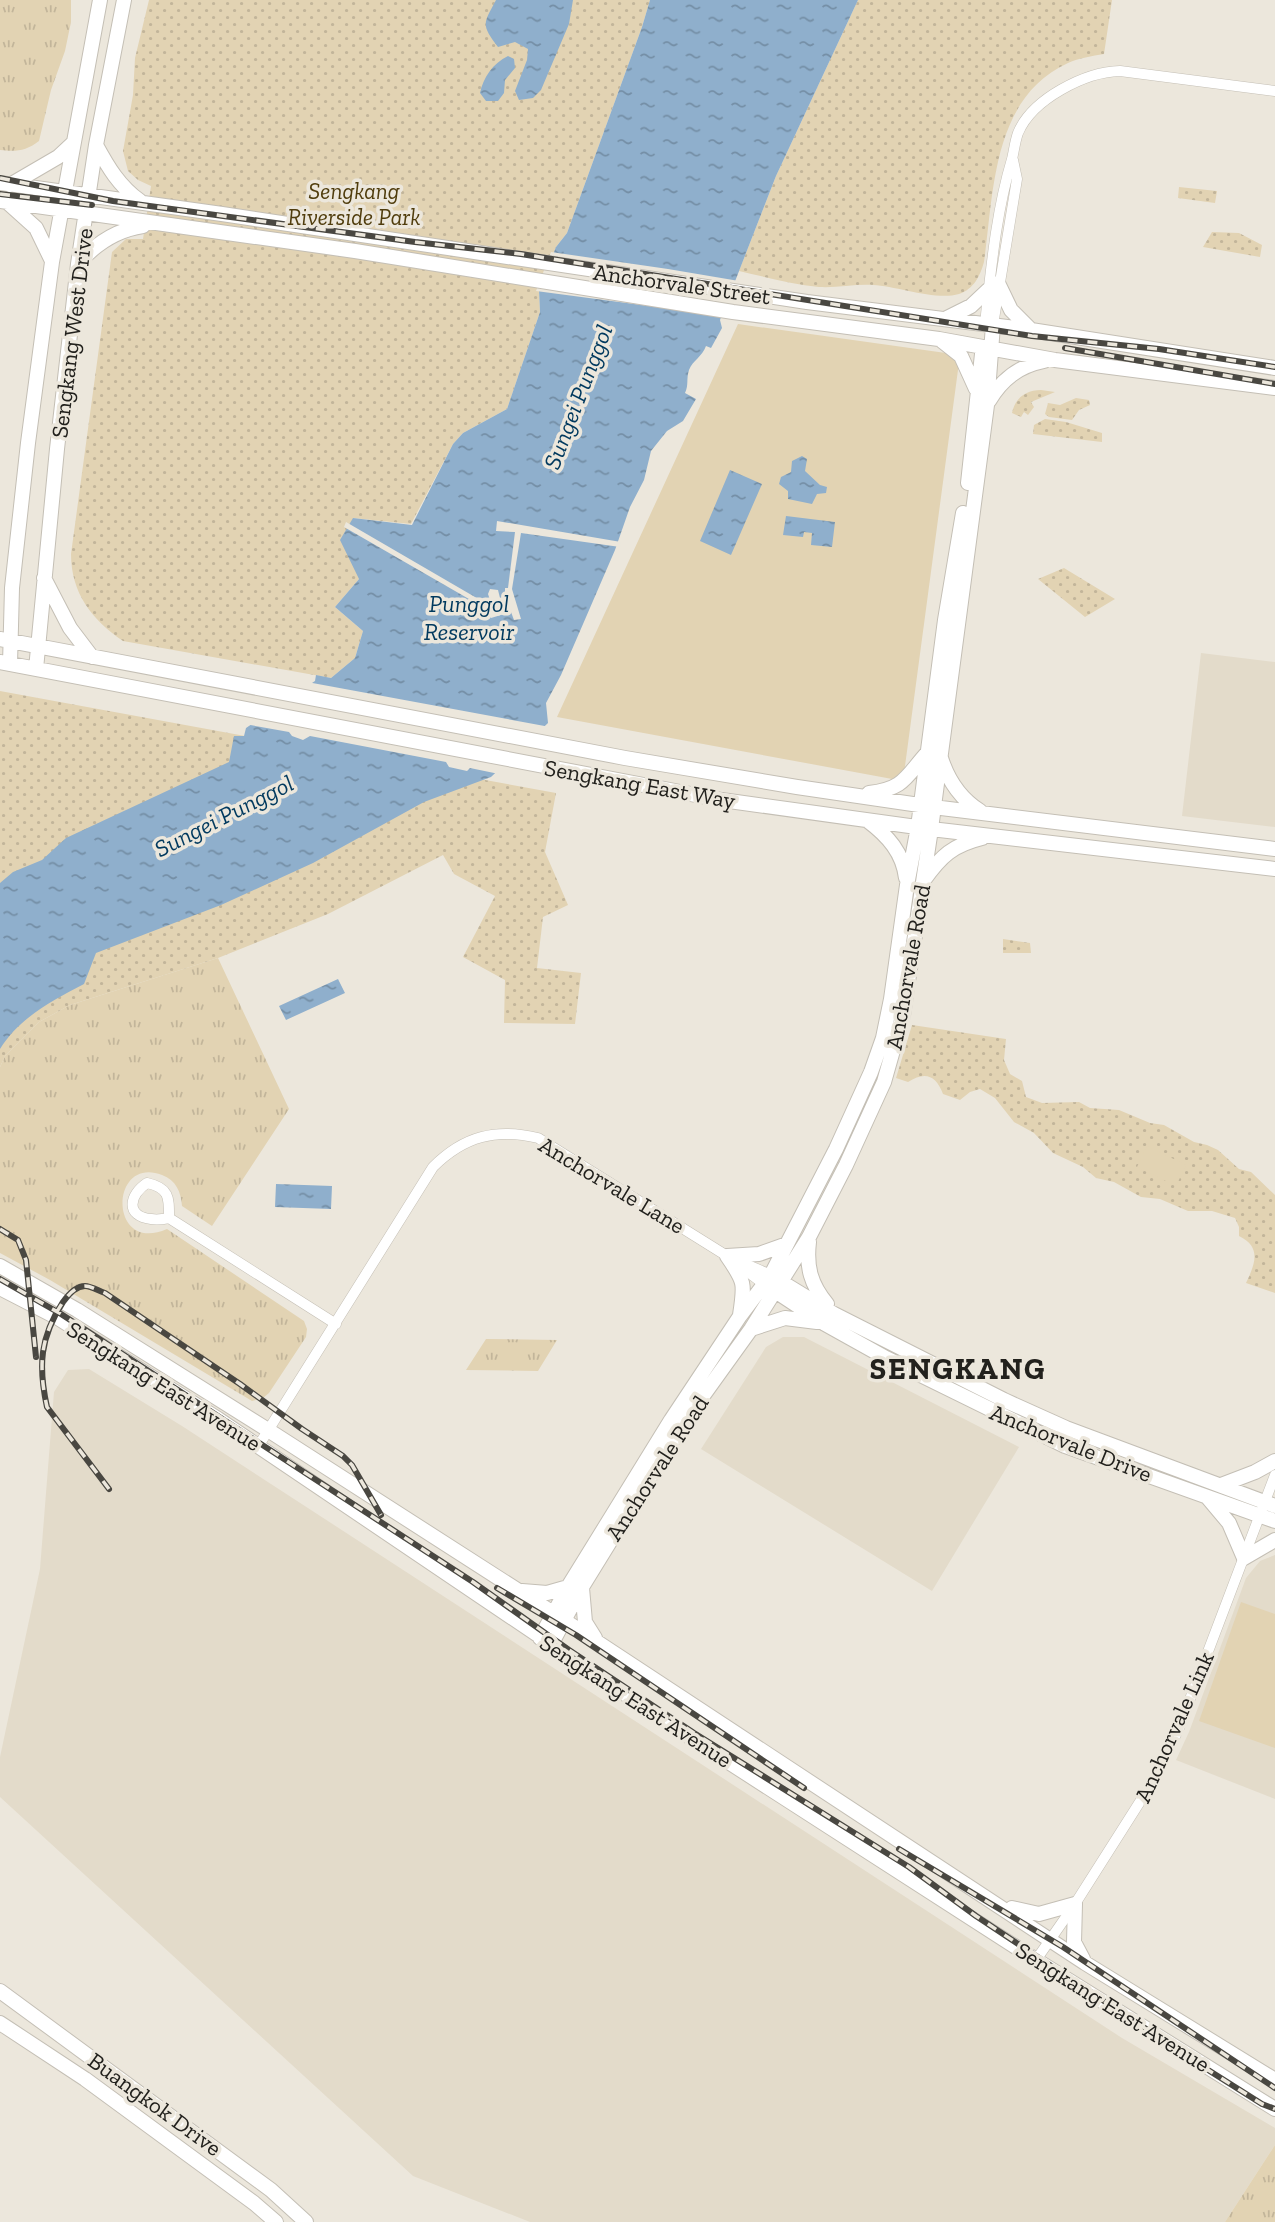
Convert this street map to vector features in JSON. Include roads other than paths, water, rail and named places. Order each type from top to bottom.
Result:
[{"type":"main road","name":"Sengkang West Drive","points":[[5,663],[30,430],[52,262],[100,0]]},
{"type":"main road","name":"Sengkang West Drive","points":[[36,669],[78,264],[96,145],[124,0]]},
{"type":"main road","points":[[5,184],[58,157],[73,143]]},
{"type":"main road","points":[[96,145],[113,175],[130,194],[142,202]]},
{"type":"main road","name":"Anchorvale Street","points":[[5,184],[142,202],[807,302],[1031,330],[1275,368]]},
{"type":"main road","points":[[121,218],[123,200]]},
{"type":"main road","points":[[3,201],[36,228],[52,262]]},
{"type":"main road","name":"Anchorvale Street","points":[[3,201],[355,251],[801,322],[939,339],[1055,360],[1275,388]]},
{"type":"main road","points":[[78,264],[93,246],[110,236],[128,228],[162,224]]},
{"type":"main road","points":[[943,319],[971,306],[993,287],[1031,330]]},
{"type":"main road","name":"Anchorvale Road","points":[[545,1641],[671,1420],[740,1316],[773,1283],[809,1237],[884,1082],[898,1040],[923,881],[927,806],[982,399],[989,325]]},
{"type":"main road","points":[[939,339],[961,356],[982,399],[1024,366],[1055,360]]},
{"type":"main road","points":[[44,578],[70,628],[97,659]]},
{"type":"main road","points":[[0,604],[12,588]]},
{"type":"main road","name":"Sengkang East Way","points":[[6,640],[625,758],[927,806],[1275,849]]},
{"type":"main road","name":"Sengkang East Way","points":[[5,663],[722,800],[867,821],[1275,869]]},
{"type":"main road","points":[[853,795],[883,792],[905,782],[934,753],[969,804],[984,813]]},
{"type":"main road","points":[[867,821],[891,841],[904,865],[908,885]]},
{"type":"main road","name":"Anchorvale Road","points":[[575,1587],[682,1425],[751,1329],[773,1283],[787,1244],[851,1118],[883,1038],[908,885],[925,828]]},
{"type":"main road","points":[[923,881],[946,852],[968,842],[992,836]]},
{"type":"main road","points":[[751,1329],[785,1318],[830,1319],[809,1274],[809,1237]]},
{"type":"main road","points":[[727,1256],[759,1254],[787,1244]]},
{"type":"main road","points":[[727,1256],[744,1285],[740,1316]]},
{"type":"main road","name":"Sengkang East Avenue","points":[[0,1266],[57,1298],[268,1430],[601,1644],[1086,1963],[1275,2080]]},
{"type":"main road","name":"Anchorvale Drive","points":[[773,1283],[908,1369],[1065,1446],[1206,1496],[1267,1508]]},
{"type":"main road","name":"Sengkang East Avenue","points":[[0,1288],[58,1318],[258,1445],[545,1641],[1036,1960],[1275,2109]]},
{"type":"main road","name":"Anchorvale Drive","points":[[830,1319],[1066,1428],[1221,1485],[1267,1508],[1275,1521]]},
{"type":"main road","points":[[1221,1485],[1275,1461]]},
{"type":"main road","points":[[1206,1496],[1229,1523],[1244,1558],[1275,1540]]},
{"type":"main road","points":[[517,1590],[538,1593],[575,1587],[585,1622],[601,1644]]},
{"type":"main road","points":[[995,1903],[1039,1914],[1075,1904],[1074,1942],[1086,1963]]},
{"type":"main road","name":"Buangkok Drive","points":[[0,1991],[271,2190],[306,2222]]},
{"type":"main road","name":"Buangkok Drive","points":[[0,2023],[85,2079],[276,2222]]},
{"type":"street","points":[[989,325],[1006,177],[1018,132],[1027,119],[1052,95],[1081,79],[1120,71],[1275,91]]},
{"type":"street","name":"Anchorvale Lane","points":[[258,1445],[433,1167],[449,1152],[492,1134],[517,1133],[538,1138],[773,1283]]},
{"type":"street","points":[[169,1218],[336,1324]]},
{"type":"street","name":"Anchorvale Link","points":[[1036,1960],[1155,1778],[1179,1728],[1244,1558],[1267,1508],[1275,1475]]},
{"type":"water","points":[[496,0],[573,0],[569,24],[541,90],[533,98],[519,100],[515,91],[527,60],[528,49],[515,42],[498,47],[486,28]]},
{"type":"water","name":"Punggol Reservoir","points":[[650,0],[858,0],[776,176],[720,320],[722,328],[711,348],[706,346],[689,370],[685,393],[696,399],[683,421],[667,431],[651,451],[644,480],[630,507],[615,550],[561,675],[546,703],[548,723],[491,777],[424,802],[313,863],[221,905],[96,953],[84,984],[49,1003],[27,1019],[0,1049],[0,883],[13,872],[42,860],[66,838],[229,762],[234,736],[244,736],[246,728],[315,681],[316,675],[331,678],[355,658],[363,631],[335,607],[359,579],[340,540],[353,518],[412,525],[453,444],[463,433],[507,409],[540,312],[539,290],[556,247],[567,233]]},
{"type":"water","points":[[508,56],[514,59],[515,68],[505,80],[504,93],[498,101],[486,101],[480,93],[484,82],[493,67]]},
{"type":"water","points":[[802,456],[807,459],[805,471],[820,485],[827,487],[826,493],[817,494],[812,504],[788,499],[788,491],[779,484],[781,477],[791,472],[792,461]]},
{"type":"water","points":[[730,470],[762,484],[731,555],[700,541]]},
{"type":"water","points":[[786,516],[835,522],[832,547],[811,545],[812,533],[804,532],[803,537],[783,535]]},
{"type":"water","points":[[338,979],[345,993],[286,1020],[279,1006]]},
{"type":"water","points":[[276,1184],[332,1186],[331,1209],[275,1207]]},
{"type":"railway","points":[[0,178],[113,201],[521,254],[1032,336],[1159,349],[1275,367]]},
{"type":"railway","points":[[0,194],[92,205]]},
{"type":"railway","points":[[1065,348],[1275,384]]},
{"type":"railway","points":[[0,1229],[18,1240],[26,1260],[36,1357]]},
{"type":"railway","points":[[0,1279],[61,1314],[473,1582],[694,1733],[909,1867],[976,1916],[1205,2068],[1262,2104],[1275,2109]]},
{"type":"railway","points":[[109,1489],[47,1407],[42,1378],[45,1340],[55,1315],[72,1291],[82,1286],[105,1293],[343,1456],[352,1465],[381,1515]]},
{"type":"railway","points":[[497,1588],[576,1635],[804,1788]]},
{"type":"railway","points":[[899,1849],[1063,1947],[1275,2088]]},
{"type":"district","name":"SENGKANG","points":[[958,1369]]},
{"type":"park label","name":"Sengkang Riverside Park","points":[[354,204]]},
{"type":"water label","name":"Sungei Punggol","points":[[578,397]]},
{"type":"water label","name":"Sungei Punggol","points":[[224,816]]}]
